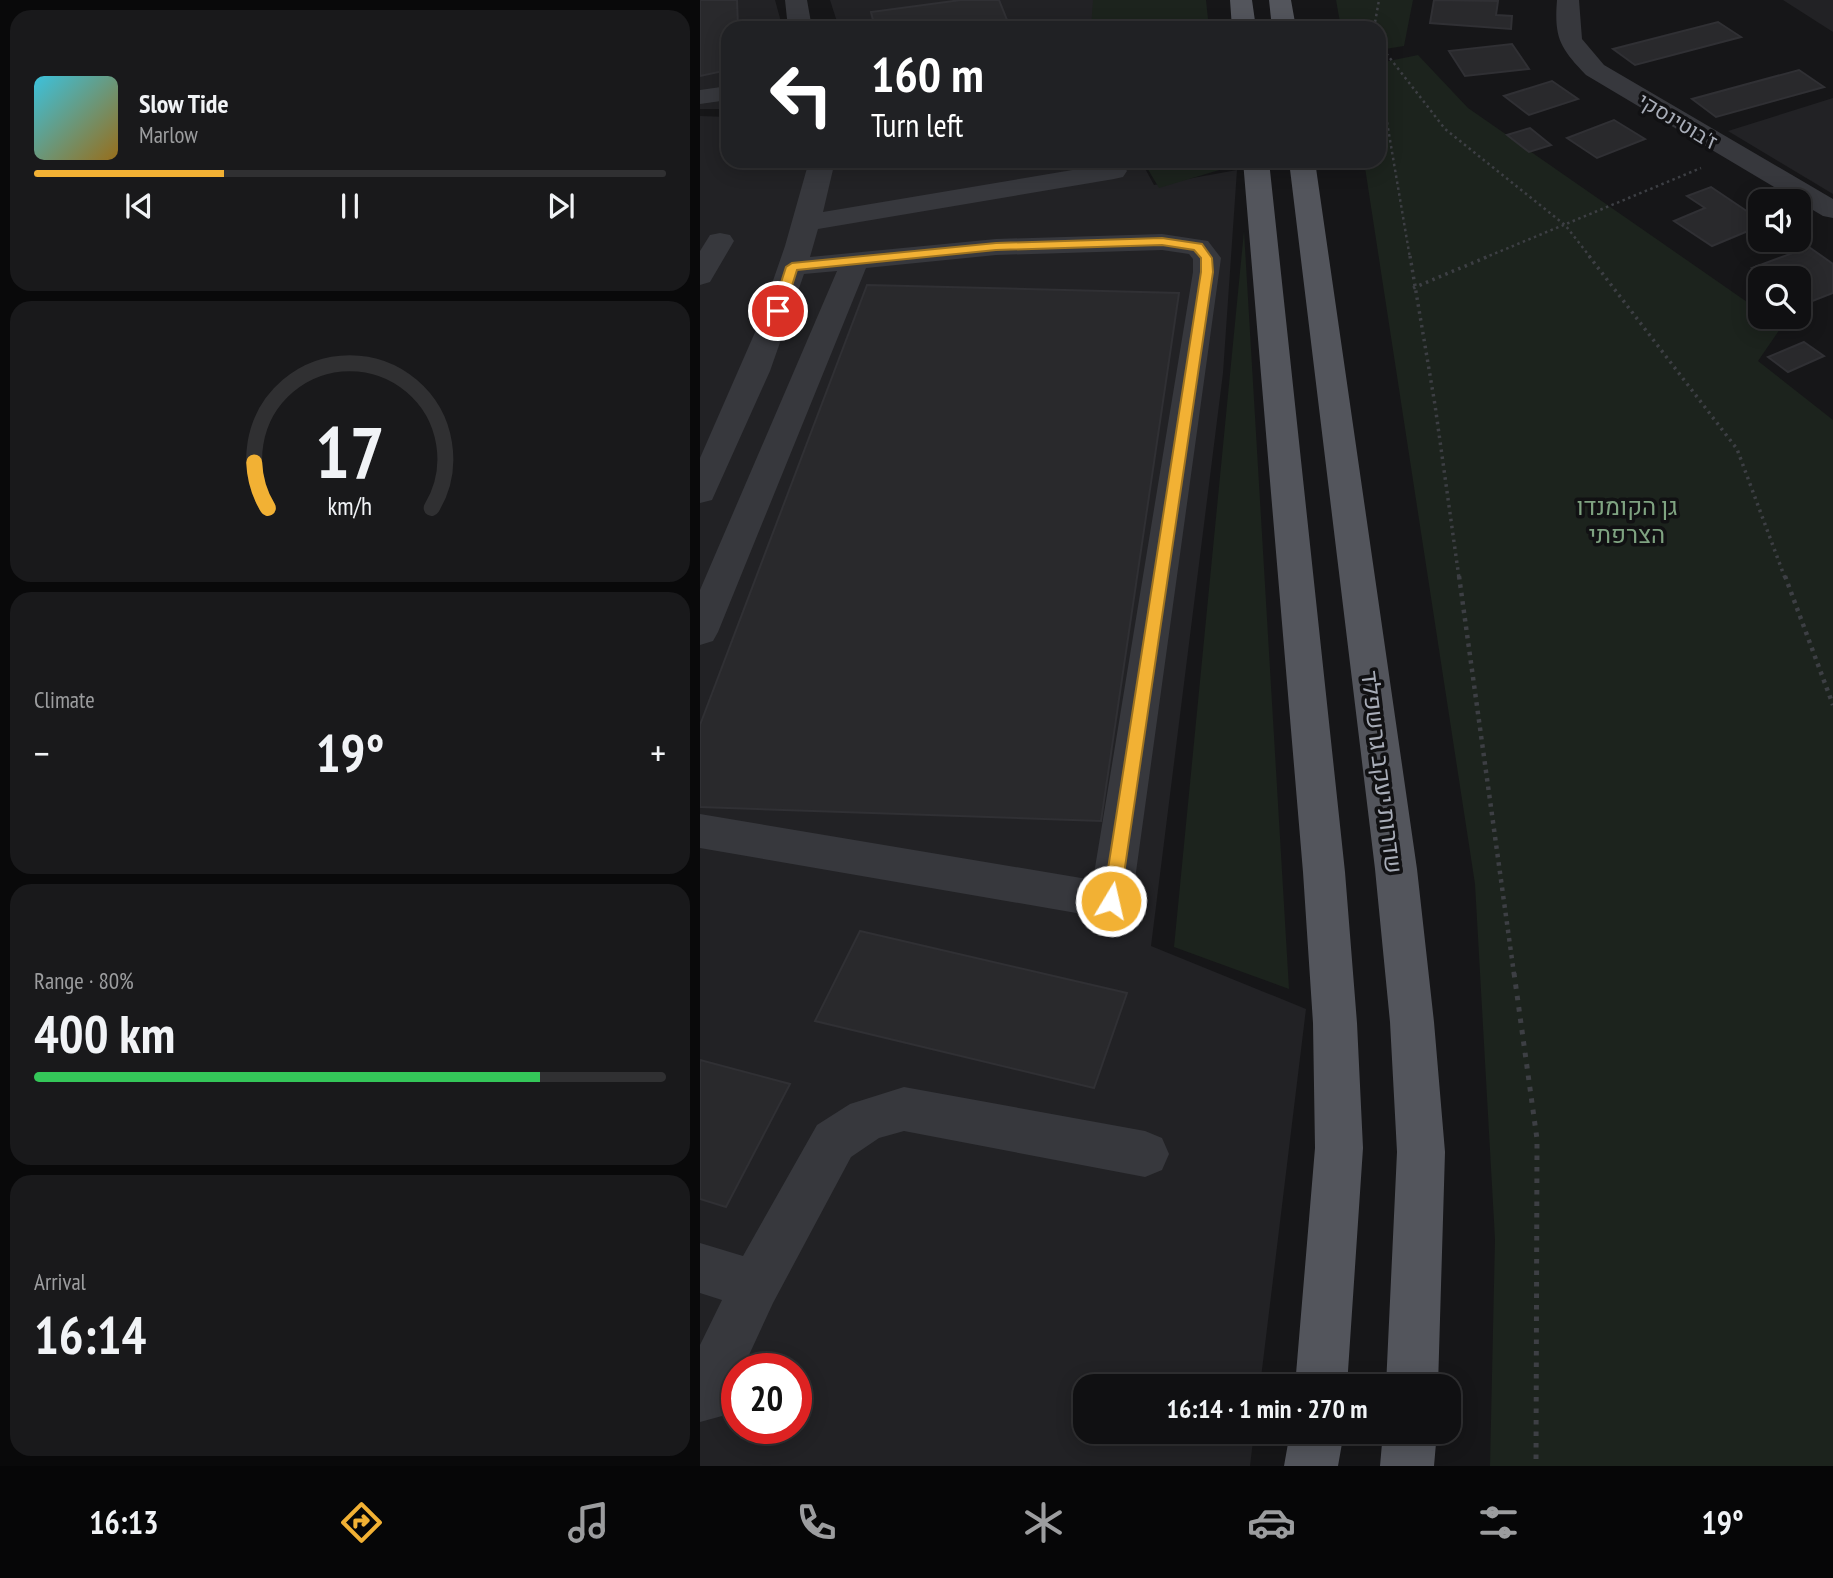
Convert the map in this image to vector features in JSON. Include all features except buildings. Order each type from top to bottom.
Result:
[{"type":"main road","points":[[1241,0],[1243,21]]},
{"type":"main road","points":[[1280,0],[1283,21]]},
{"type":"main road","points":[[1257,168],[1323,859],[1335,1023],[1339,1148],[1322,1374]]},
{"type":"main road","name":"שדרות יעקב גרשפלד","points":[[1303,168],[1396,869],[1412,1022],[1421,1152],[1412,1374]]},
{"type":"main road","points":[[1311,1466],[1315,1444]]},
{"type":"main road","points":[[1407,1466],[1409,1444]]},
{"type":"street","points":[[796,0],[799,21]]},
{"type":"street","name":"ז'בוטינסקי","points":[[1568,0],[1566,37],[1595,70],[1734,155],[1833,210]]},
{"type":"street","points":[[700,97],[721,94]]},
{"type":"street","points":[[700,492],[729,434],[771,333],[821,168]]},
{"type":"street","points":[[809,214],[1114,171]]},
{"type":"street","points":[[700,276],[720,241]]},
{"type":"street","points":[[700,831],[1111,901],[1207,258],[1198,247],[1162,242],[996,247],[792,267]]},
{"type":"street","points":[[700,632],[856,259]]},
{"type":"street","points":[[700,1396],[703,1397],[755,1285],[834,1142],[867,1120],[904,1109],[1145,1154]]},
{"type":"street","points":[[700,1268],[755,1285]]},
{"type":"path","points":[[1375,21],[1379,0]]},
{"type":"path","points":[[1386,53],[1445,129],[1565,225],[1737,449],[1833,705]]},
{"type":"path","points":[[1386,119],[1434,405],[1537,1139],[1536,1466]]},
{"type":"path","points":[[1413,288],[1734,155]]},
{"type":"shaded area","points":[[700,0],[775,0],[781,21],[721,21],[721,109],[700,109]]},
{"type":"shaded area","points":[[830,0],[1095,0],[1094,21],[837,21]]},
{"type":"shaded area","points":[[1783,0],[1833,0],[1833,32]]},
{"type":"shaded area","points":[[1833,98],[1833,194],[1728,131]]},
{"type":"shaded area","points":[[700,116],[721,117],[721,168],[1145,168],[1154,185],[1237,170],[1223,373],[1151,946],[1306,1009],[1261,1374],[1073,1374],[1073,1444],[1253,1444],[1250,1466],[700,1466]]},
{"type":"green space","points":[[1093,0],[1206,0],[1208,21],[1092,21]]},
{"type":"green space","points":[[1336,0],[1413,0],[1404,46],[1386,49],[1386,21],[1340,21]]},
{"type":"green space","name":"גן הקומנדו הצרפתי","points":[[1418,55],[1468,108],[1748,303],[1748,329],[1780,329],[1758,361],[1833,420],[1833,1466],[1490,1466],[1495,1239],[1475,884],[1365,168],[1386,168],[1386,62]]},
{"type":"green space","points":[[1147,168],[1226,168],[1159,188]]},
{"type":"green space","points":[[1244,231],[1289,989],[1174,947]]},
{"type":"route","points":[[778,311],[792,267],[996,247],[1162,242],[1198,247],[1207,258],[1111,901]]}]
